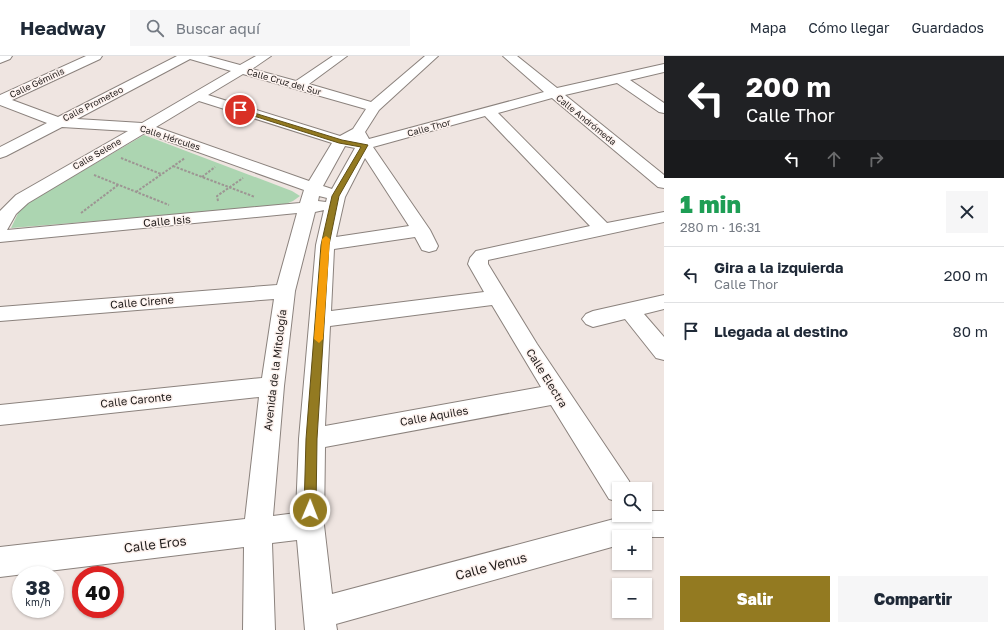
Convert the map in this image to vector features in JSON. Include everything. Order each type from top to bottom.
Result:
[{"type":"street","points":[[0,59],[6,56]]},
{"type":"street","name":"Calle Géminis","points":[[0,100],[96,56]]},
{"type":"street","name":"Calle Prometeo","points":[[0,153],[186,56]]},
{"type":"street","name":"Calle Cruz del Sur","points":[[193,56],[374,107]]},
{"type":"street","name":"Calle Selene","points":[[0,226],[9,211],[22,198],[265,56]]},
{"type":"street","points":[[298,86],[341,56]]},
{"type":"street","name":"Avenida de la Mitología","points":[[259,630],[258,532],[272,386],[285,291],[310,198],[354,139],[374,107],[432,56]]},
{"type":"street","name":"Calle Andrómeda","points":[[509,56],[664,183]]},
{"type":"street","name":"Calle Thor","points":[[354,139],[488,111],[664,68]]},
{"type":"street","points":[[620,79],[664,109]]},
{"type":"street","points":[[197,96],[354,139],[425,238],[325,245]]},
{"type":"street","name":"Calle Hércules","points":[[0,100],[58,122],[143,127],[256,168],[310,198]]},
{"type":"street","points":[[488,111],[604,230],[664,217]]},
{"type":"street","name":"Avenida de la Mitología","points":[[320,622],[310,525],[312,439],[325,245],[335,201],[354,139]]},
{"type":"street","name":"Calle Isis","points":[[0,236],[221,216],[310,198],[335,201]]},
{"type":"street","name":"Calle Electra","points":[[604,230],[484,254],[479,257],[478,264],[557,394],[614,482]]},
{"type":"street","name":"Calle Cirene","points":[[0,314],[285,291]]},
{"type":"street","points":[[320,320],[497,296]]},
{"type":"street","points":[[593,319],[664,302]]},
{"type":"street","points":[[629,310],[664,352]]},
{"type":"street","name":"Calle Caronte","points":[[0,415],[272,386]]},
{"type":"street","name":"Calle Aquiles","points":[[312,439],[557,394]]},
{"type":"street","name":"Calle Venus","points":[[320,622],[644,522]]},
{"type":"street","name":"Calle Eros","points":[[0,562],[310,525]]},
{"type":"path","points":[[136,192],[200,148]]},
{"type":"path","points":[[102,151],[161,174]]},
{"type":"path","points":[[173,166],[255,197]]},
{"type":"path","points":[[75,167],[173,207],[153,222]]},
{"type":"path","points":[[221,216],[217,196],[256,168]]},
{"type":"path","points":[[58,231],[119,184]]},
{"type":"green space","points":[[144,135],[292,191],[300,196],[281,206],[11,228],[21,207]]},
{"type":"slow traffic","points":[[319,339],[326,239]]},
{"type":"route","points":[[240,110],[341,141],[364,145],[336,196],[325,245],[312,439],[310,510]]}]
